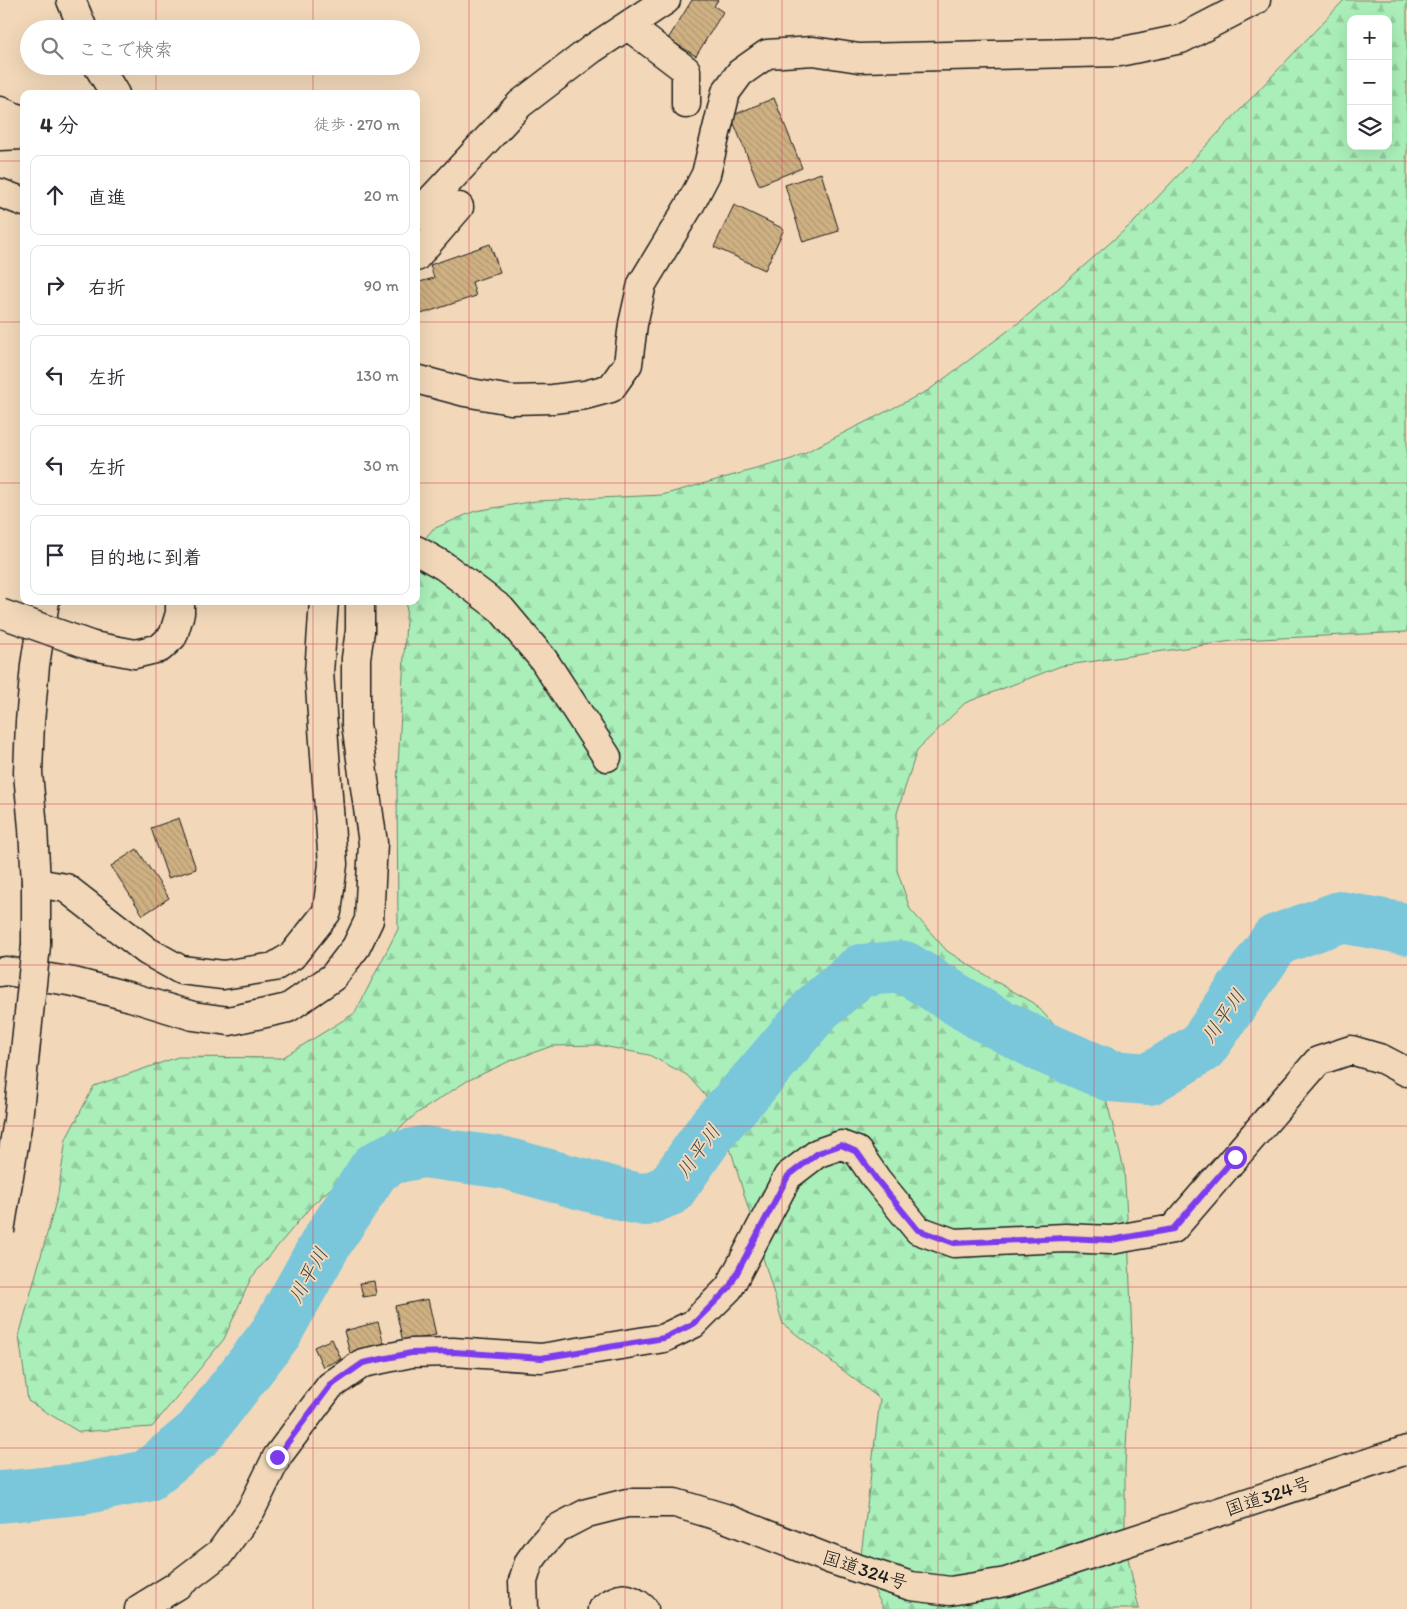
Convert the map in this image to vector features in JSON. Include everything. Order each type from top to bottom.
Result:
[{"type":"main road","points":[[71,0],[79,20]]},
{"type":"main road","points":[[420,212],[520,104],[592,49],[666,0]]},
{"type":"main road","points":[[420,380],[465,392],[511,400],[569,397],[611,388],[628,364],[633,324],[642,284],[691,203],[706,174],[726,92],[740,74],[767,54],[812,51],[858,58],[1119,52],[1181,39],[1256,0]]},
{"type":"main road","points":[[628,26],[686,70],[686,104]]},
{"type":"main road","points":[[103,75],[113,90]]},
{"type":"main road","points":[[0,111],[20,119]]},
{"type":"main road","points":[[0,136],[20,135]]},
{"type":"main road","points":[[0,193],[20,200]]},
{"type":"main road","points":[[420,252],[460,207]]},
{"type":"main road","points":[[420,552],[444,566],[500,609],[543,659],[607,757]]},
{"type":"main road","points":[[0,1231],[18,1120],[36,945],[36,883],[28,774],[35,664],[44,605]]},
{"type":"main road","points":[[0,613],[93,646],[135,654],[160,648],[173,636],[180,613],[180,605]]},
{"type":"main road","points":[[36,883],[66,888],[147,951],[182,970],[223,975],[274,967],[292,956],[327,912],[334,864],[319,673],[324,605]]},
{"type":"main road","points":[[2,969],[74,982],[193,1016],[230,1021],[288,1008],[333,977],[356,947],[369,920],[373,843],[356,724],[356,658],[360,631],[360,605]]},
{"type":"main road","points":[[139,1609],[178,1585],[220,1553],[251,1510],[277,1457],[330,1386],[363,1363],[411,1353],[454,1352],[541,1358],[664,1338],[693,1324],[729,1288],[788,1176],[818,1153],[841,1145],[857,1152],[918,1230],[954,1243],[1065,1238],[1111,1240],[1173,1229],[1318,1061],[1351,1050],[1382,1059],[1407,1072]]},
{"type":"main road","name":"国道324号","points":[[524,1609],[523,1581],[529,1562],[540,1546],[556,1529],[586,1513],[627,1503],[675,1503],[726,1518],[832,1560],[890,1580],[911,1586],[950,1591],[1006,1582],[1407,1450]]},
{"type":"main road","points":[[602,1609],[608,1604],[623,1598],[634,1600],[644,1609]]},
{"type":"green space","points":[[1344,0],[1407,0],[1407,632],[1239,640],[1061,666],[965,703],[917,750],[897,813],[897,870],[910,909],[947,951],[1034,1003],[1073,1045],[1104,1091],[1124,1169],[1132,1338],[1125,1465],[1125,1544],[1139,1609],[884,1609],[860,1564],[880,1399],[783,1324],[719,1111],[687,1075],[649,1055],[598,1045],[552,1046],[510,1061],[467,1081],[416,1114],[312,1205],[251,1278],[224,1339],[152,1427],[79,1432],[28,1401],[19,1336],[58,1194],[66,1139],[94,1086],[178,1057],[282,1058],[355,1013],[398,929],[397,786],[407,605],[420,605],[420,544],[433,529],[475,511],[536,501],[662,495],[792,459],[929,390],[1021,321],[1135,221]]},
{"type":"building","points":[[692,0],[718,0],[714,6],[723,12],[696,56],[668,39]]},
{"type":"building","points":[[774,98],[802,168],[759,185],[731,116]]},
{"type":"building","points":[[821,173],[839,231],[803,242],[785,185]]},
{"type":"building","points":[[734,205],[784,229],[765,270],[714,247]]},
{"type":"building","points":[[490,244],[500,272],[472,282],[476,296],[421,314],[420,282],[434,278],[430,265]]},
{"type":"building","points":[[179,818],[196,869],[168,878],[151,828]]},
{"type":"building","points":[[137,849],[169,898],[143,915],[111,866]]},
{"type":"building","points":[[374,1281],[376,1295],[363,1297],[360,1283]]},
{"type":"building","points":[[428,1299],[436,1335],[403,1342],[395,1306]]},
{"type":"building","points":[[378,1322],[384,1344],[350,1353],[344,1331]]},
{"type":"building","points":[[332,1339],[341,1359],[323,1367],[314,1347]]},
{"type":"waterway","name":"川平川","points":[[0,1497],[81,1489],[147,1476],[199,1433],[276,1333],[326,1243],[375,1168],[393,1158],[423,1152],[505,1163],[645,1200],[670,1190],[714,1127],[818,1007],[861,970],[904,967],[982,1015],[1045,1048],[1111,1076],[1149,1079],[1202,1047],[1276,940],[1340,917],[1407,929]]},
{"type":"route","points":[[277,1457],[330,1386],[363,1363],[411,1353],[454,1352],[541,1358],[664,1338],[693,1324],[729,1288],[788,1176],[818,1153],[841,1145],[857,1152],[918,1230],[954,1243],[1065,1238],[1111,1240],[1173,1229],[1235,1157]]}]
